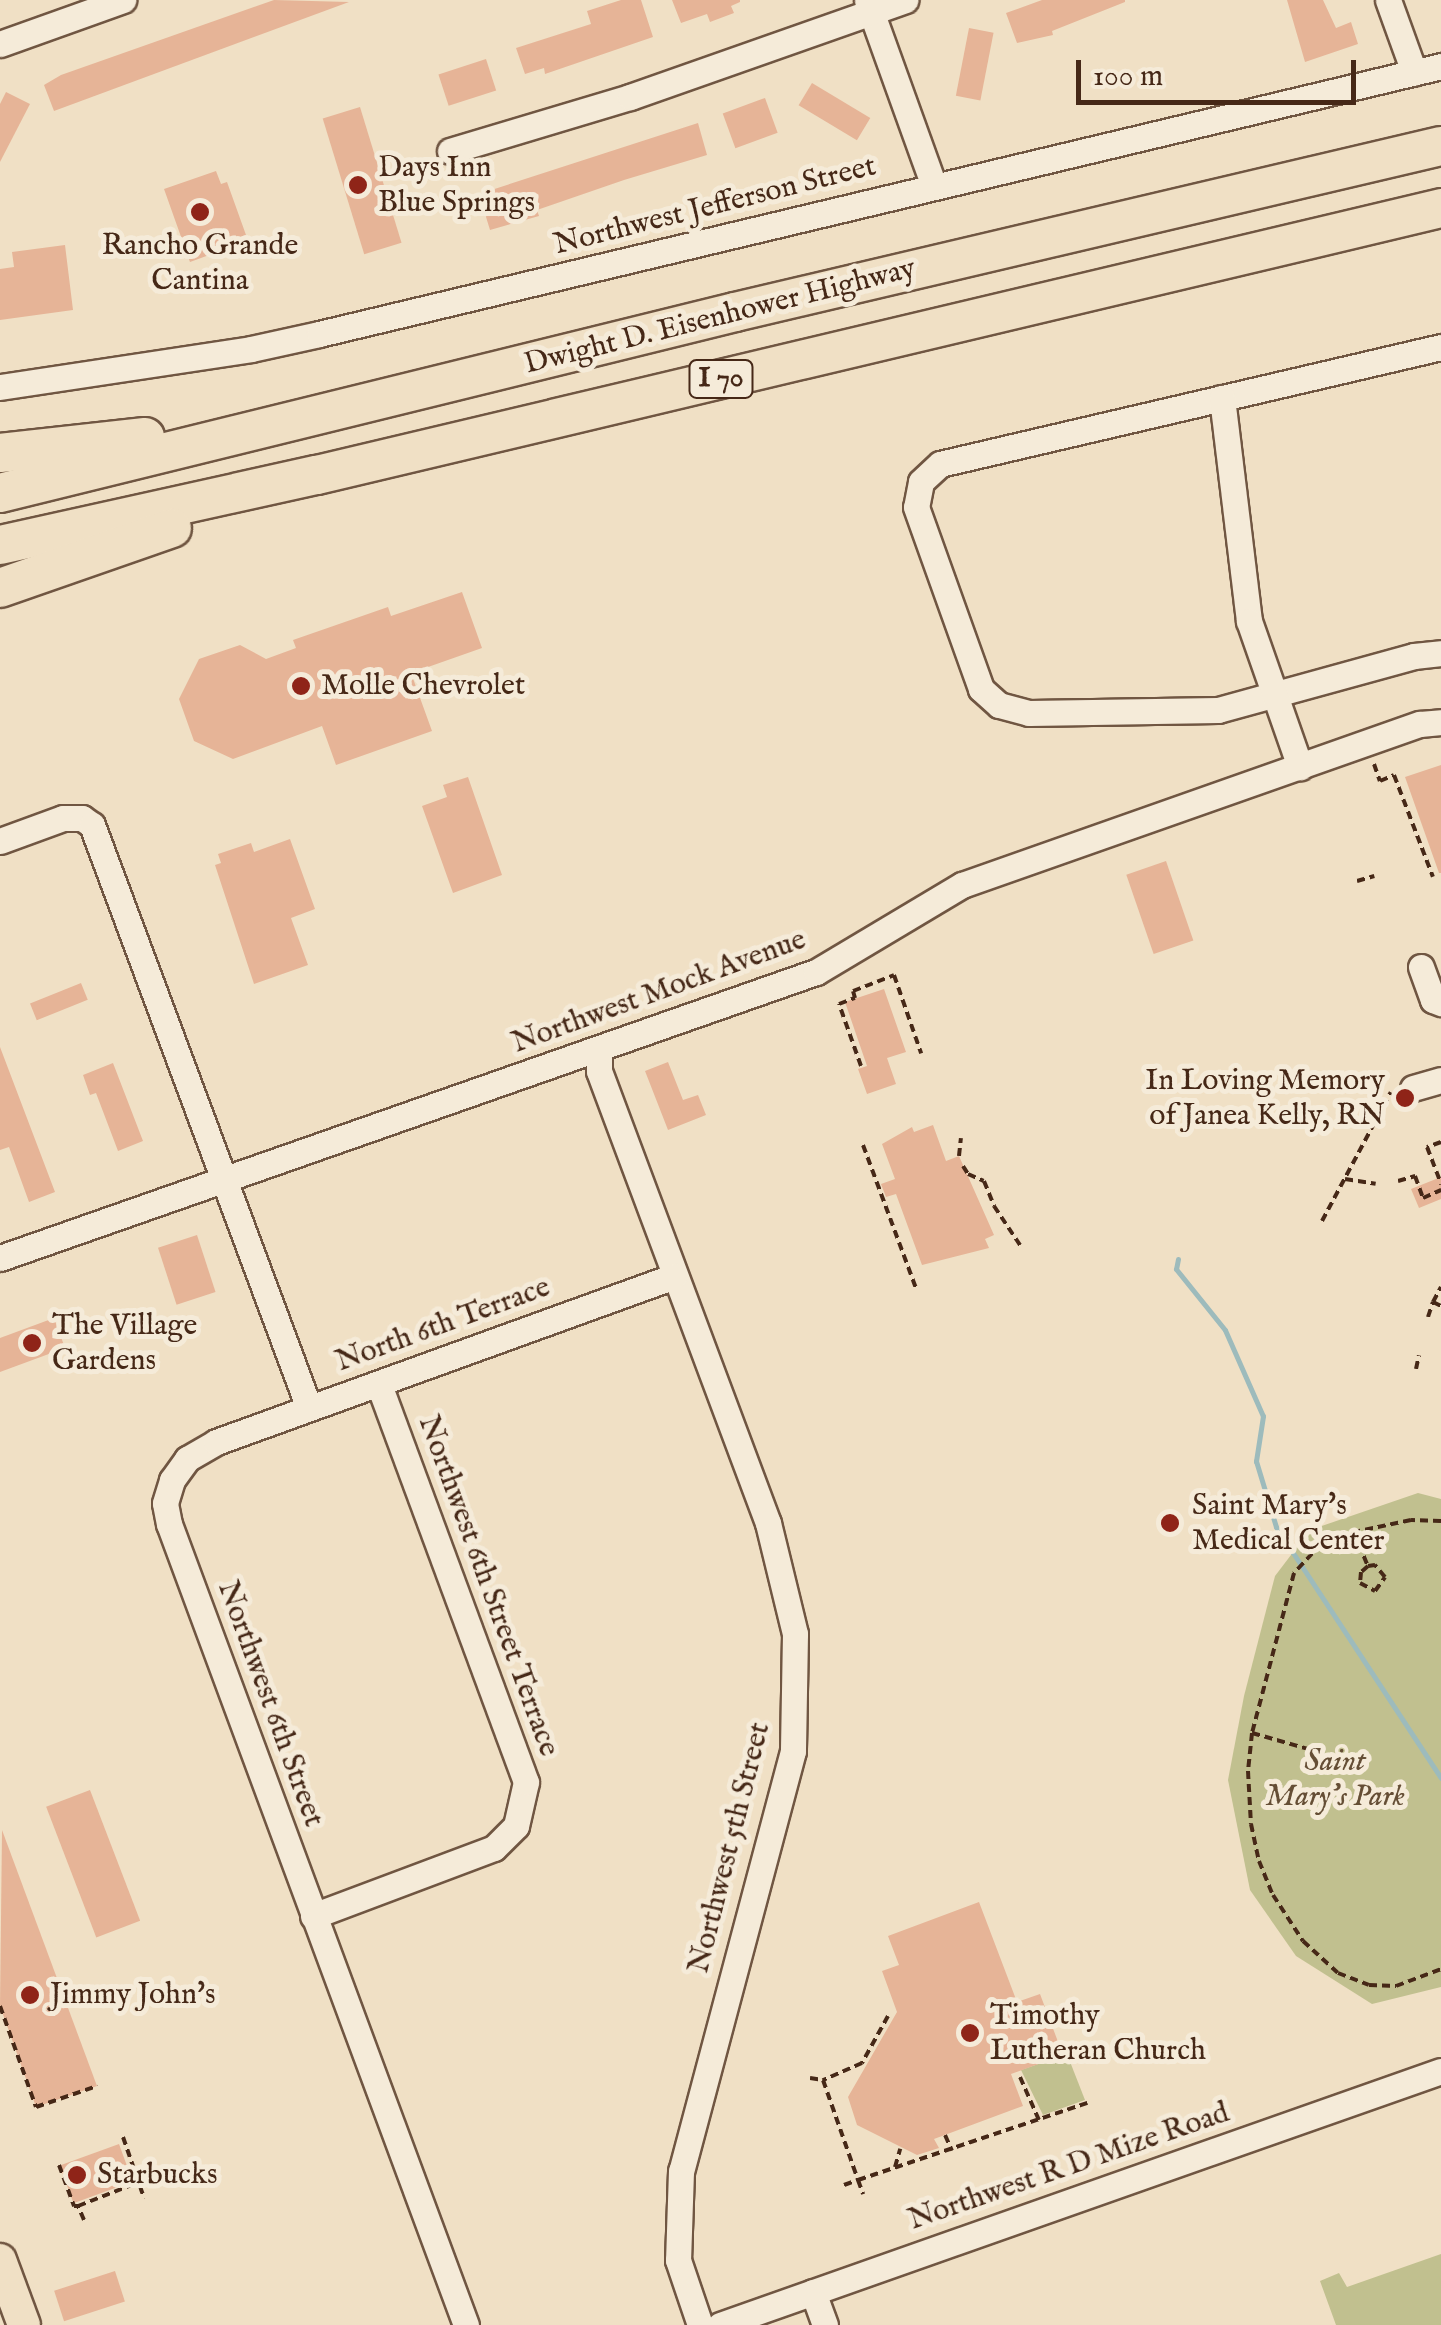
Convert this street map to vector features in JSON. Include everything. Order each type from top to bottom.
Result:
[{"type":"highway","name":"Dwight D. Eisenhower Highway","points":[[0,493],[736,312],[1441,146]]},
{"type":"highway","name":"Dwight D. Eisenhower Highway","points":[[0,545],[318,475],[1441,208]]},
{"type":"highway","points":[[0,453],[301,420]]},
{"type":"highway","points":[[0,588],[318,475]]},
{"type":"main road","points":[[0,2260],[24,2325]]},
{"type":"street","points":[[0,44],[124,0]]},
{"type":"street","points":[[450,152],[630,97],[869,6],[906,0]]},
{"type":"street","points":[[1388,0],[1414,72]]},
{"type":"street","points":[[869,6],[934,186]]},
{"type":"street","name":"Northwest Jefferson Street","points":[[0,387],[251,349],[1441,66]]},
{"type":"street","points":[[1441,348],[940,464],[921,482],[916,508],[982,690],[999,705],[1030,713],[1218,710],[1414,656],[1441,653]]},
{"type":"street","points":[[1222,398],[1248,621],[1300,767]]},
{"type":"street","name":"Northwest Mock Avenue","points":[[0,1258],[816,972],[962,885],[1420,724],[1441,722]]},
{"type":"street","points":[[0,842],[63,818],[82,818],[92,825],[309,1408]]},
{"type":"street","points":[[1421,968],[1433,1000],[1441,1003]]},
{"type":"street","name":"Northwest 5th Street","points":[[599,1050],[599,1071],[768,1523],[795,1634],[797,1678],[792,1751],[682,2171],[678,2260],[700,2325]]},
{"type":"street","points":[[1409,1093],[1441,1080]]},
{"type":"street","name":"North 6th Terrace","points":[[309,1408],[675,1276]]},
{"type":"street","name":"Northwest 6th Street Terrace","points":[[313,1916],[494,1848],[516,1826],[526,1782],[379,1384]]},
{"type":"street","name":"Northwest 6th Street","points":[[309,1408],[216,1442],[187,1458],[172,1480],[165,1503],[169,1524],[466,2325]]},
{"type":"street","name":"Northwest R D Mize Road","points":[[720,2325],[1441,2070]]},
{"type":"street","points":[[813,2292],[825,2325]]},
{"type":"path","points":[[1374,764],[1380,780],[1394,775],[1433,877]]},
{"type":"path","points":[[1357,881],[1374,876]]},
{"type":"path","points":[[861,1066],[839,1004],[856,998],[853,990],[894,975],[921,1053]]},
{"type":"path","points":[[1322,1221],[1389,1091],[1409,1093]]},
{"type":"path","points":[[959,1156],[961,1138]]},
{"type":"path","points":[[1398,1181],[1415,1176],[1423,1198],[1441,1187],[1426,1147],[1441,1142]]},
{"type":"path","points":[[864,1145],[916,1288]]},
{"type":"path","points":[[963,1166],[984,1181],[994,1206],[1020,1245]]},
{"type":"path","points":[[1344,1179],[1376,1184]]},
{"type":"path","points":[[1428,1317],[1441,1287]]},
{"type":"path","points":[[1433,1302],[1441,1306]]},
{"type":"path","points":[[1416,1369],[1419,1355]]},
{"type":"path","points":[[1441,1521],[1411,1520],[1354,1532],[1314,1549],[1294,1572],[1252,1733],[1248,1770],[1251,1824],[1259,1861],[1273,1895],[1302,1940],[1338,1973],[1369,1984],[1396,1986],[1441,1969]]},
{"type":"path","points":[[1354,1532],[1368,1566]]},
{"type":"path","points":[[1376,1565],[1386,1577],[1375,1591],[1360,1584],[1361,1572],[1368,1566],[1376,1565]]},
{"type":"path","points":[[1252,1733],[1308,1749]]},
{"type":"path","points":[[0,2006],[36,2107],[97,2086]]},
{"type":"path","points":[[810,2078],[823,2080],[862,2064],[888,2016]]},
{"type":"path","points":[[1020,2077],[1039,2120]]},
{"type":"path","points":[[823,2080],[863,2194]]},
{"type":"path","points":[[844,2185],[1087,2103]]},
{"type":"path","points":[[946,2135],[952,2151]]},
{"type":"path","points":[[122,2137],[144,2198]]},
{"type":"path","points":[[895,2166],[900,2149]]},
{"type":"path","points":[[59,2166],[74,2206],[139,2182]]},
{"type":"path","points":[[78,2206],[84,2220]]},
{"type":"green space","name":"Saint Mary's Park","points":[[1418,1493],[1441,1499],[1441,1987],[1372,2004],[1296,1956],[1250,1890],[1228,1780],[1244,1696],[1275,1576],[1310,1530]]},
{"type":"green space","points":[[1067,2054],[1085,2100],[1043,2115],[1021,2070]]},
{"type":"green space","points":[[1441,2254],[1441,2325],[1336,2325],[1320,2281],[1339,2273],[1347,2287]]},
{"type":"building","points":[[274,0],[349,2],[54,111],[44,85],[61,75]]},
{"type":"building","points":[[621,0],[641,0],[653,37],[545,74],[544,68],[525,74],[516,48],[591,24],[587,11]]},
{"type":"building","points":[[672,0],[740,2],[731,6],[734,13],[710,22],[707,14],[681,23]]},
{"type":"building","points":[[1042,0],[1125,2],[1052,31],[1053,35],[1017,43],[1006,13]]},
{"type":"building","points":[[1287,0],[1323,0],[1336,28],[1351,22],[1358,44],[1305,62]]},
{"type":"building","points":[[969,28],[994,33],[980,101],[956,96]]},
{"type":"building","points":[[486,59],[496,90],[449,106],[438,74]]},
{"type":"building","points":[[812,83],[870,118],[857,140],[799,105]]},
{"type":"building","points":[[6,92],[30,104],[0,162],[0,104]]},
{"type":"building","points":[[765,98],[778,133],[735,148],[723,113]]},
{"type":"building","points":[[360,107],[402,243],[364,254],[323,118]]},
{"type":"building","points":[[698,123],[707,155],[537,210],[539,216],[490,230],[479,194]]},
{"type":"building","points":[[216,171],[221,184],[227,182],[246,235],[240,237],[242,243],[190,262],[164,189]]},
{"type":"building","points":[[65,245],[73,310],[0,320],[0,269],[14,267],[12,252]]},
{"type":"building","name":"Molle Chevrolet","points":[[462,592],[482,648],[411,673],[432,731],[336,765],[322,726],[233,759],[194,741],[179,699],[199,659],[240,645],[266,659],[296,648],[293,640],[388,607],[391,616]]},
{"type":"building","points":[[1441,765],[1441,873],[1439,873],[1405,777]]},
{"type":"building","points":[[468,777],[502,875],[453,893],[422,806],[447,797],[443,785]]},
{"type":"building","points":[[290,839],[315,909],[291,918],[308,965],[254,984],[215,865],[221,863],[218,854],[251,843],[254,852]]},
{"type":"building","points":[[1166,861],[1193,940],[1154,954],[1126,875]]},
{"type":"building","points":[[81,983],[88,1000],[37,1020],[30,1004]]},
{"type":"building","points":[[884,989],[906,1052],[887,1058],[896,1084],[867,1094],[858,1069],[867,1066],[845,1002]]},
{"type":"building","points":[[0,1047],[55,1192],[29,1202],[9,1147],[0,1150]]},
{"type":"building","points":[[668,1062],[683,1100],[698,1095],[706,1115],[668,1130],[645,1071]]},
{"type":"building","points":[[113,1063],[143,1141],[118,1151],[96,1093],[90,1095],[83,1075]]},
{"type":"building","points":[[933,1125],[946,1161],[959,1156],[994,1235],[985,1239],[989,1248],[922,1265],[896,1194],[886,1197],[881,1184],[895,1179],[882,1144],[912,1127],[914,1132]]},
{"type":"building","points":[[1441,1177],[1441,1199],[1419,1208],[1411,1189]]},
{"type":"building","points":[[197,1235],[216,1292],[177,1305],[158,1248]]},
{"type":"building","name":"The Village Gardens","points":[[54,1318],[65,1348],[0,1372],[0,1338]]},
{"type":"building","points":[[90,1790],[140,1921],[96,1938],[46,1807]]},
{"type":"building","points":[[2,1830],[97,2086],[36,2107],[0,2006]]},
{"type":"building","name":"Timothy Lutheran Church","points":[[979,1902],[1017,2002],[1040,1994],[1063,2055],[1011,2074],[1023,2106],[934,2139],[939,2148],[917,2155],[857,2125],[848,2097],[897,2012],[882,1971],[899,1965],[888,1936]]},
{"type":"building","points":[[119,2144],[133,2182],[73,2203],[60,2166]]},
{"type":"building","points":[[115,2271],[125,2301],[64,2321],[54,2291]]},
{"type":"waterway","points":[[1178,1259],[1176,1269],[1225,1330],[1263,1416],[1256,1461],[1276,1527],[1441,1778]]},
{"type":"place","name":"Days Inn Blue Springs","points":[[358,185]]},
{"type":"place","name":"Rancho Grande Cantina","points":[[200,212]]},
{"type":"place","name":"Molle Chevrolet","points":[[301,686]]},
{"type":"place","name":"In Loving Memory of Janea Kelly, RN","points":[[1405,1098]]},
{"type":"place","name":"The Village Gardens","points":[[32,1343]]},
{"type":"place","name":"Saint Mary's Medical Center","points":[[1170,1523]]},
{"type":"place","name":"Jimmy John's","points":[[30,1995]]},
{"type":"place","name":"Timothy Lutheran Church","points":[[970,2033]]},
{"type":"place","name":"Starbucks","points":[[77,2175]]}]
